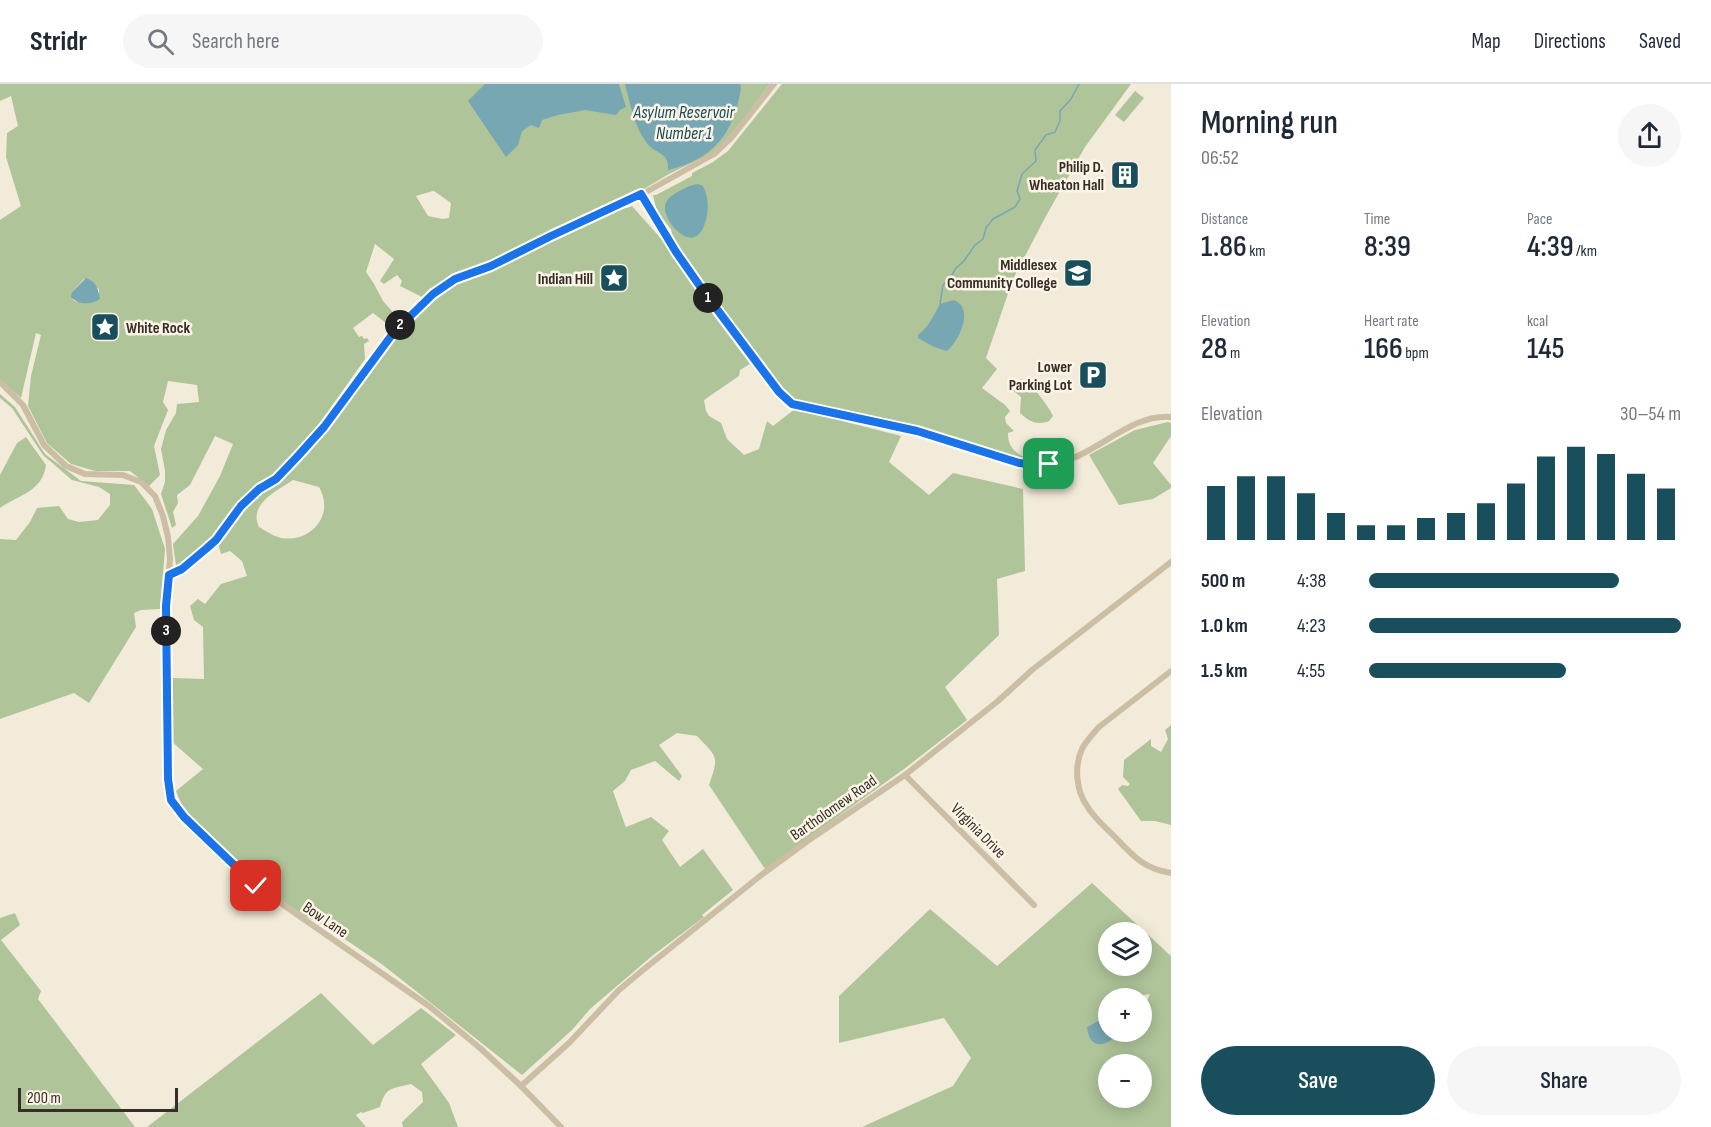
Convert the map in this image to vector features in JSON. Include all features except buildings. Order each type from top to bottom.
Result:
[{"type":"street","points":[[169,575],[182,569],[216,540],[241,506],[259,489],[276,479],[297,457],[329,421],[394,332],[433,294],[455,279],[491,266],[641,194],[699,163],[723,147],[774,84]]},
{"type":"street","points":[[641,194],[676,252],[704,292],[779,392],[792,404],[917,431],[1004,459],[1035,465],[1057,464],[1070,460],[1144,420],[1171,417]]},
{"type":"street","name":"Bow Lane","points":[[0,382],[23,405],[44,445],[66,466],[85,474],[123,475],[141,482],[155,496],[163,516],[170,559],[166,629],[168,779],[171,800],[184,817],[256,886],[429,1006],[480,1048],[561,1127]]},
{"type":"street","name":"Bartholomew Road","points":[[521,1086],[569,1043],[619,990],[643,970],[760,876],[904,775],[998,701],[1041,663],[1171,562]]},
{"type":"street","points":[[1171,671],[1099,727],[1090,737],[1082,749],[1077,778],[1086,806],[1133,856],[1157,871],[1171,873]]},
{"type":"street","name":"Virginia Drive","points":[[904,775],[1034,905]]},
{"type":"green space","points":[[0,84],[770,84],[724,144],[708,155],[520,251],[473,267],[446,280],[424,298],[400,286],[402,281],[397,275],[384,284],[380,281],[394,259],[375,244],[366,272],[383,301],[399,319],[391,327],[373,313],[353,328],[359,337],[367,338],[369,341],[364,344],[365,359],[312,434],[274,474],[246,494],[212,538],[177,572],[173,544],[198,516],[220,476],[233,444],[215,436],[190,485],[177,495],[178,503],[173,512],[176,525],[172,528],[161,494],[165,482],[165,471],[161,449],[166,430],[176,413],[177,404],[199,402],[197,385],[168,381],[163,402],[168,410],[154,446],[160,475],[149,486],[130,471],[95,471],[71,464],[47,443],[28,406],[31,376],[41,335],[36,333],[21,398],[0,380],[0,220],[21,206],[6,157],[7,133],[18,126],[11,96],[0,101]],"holes":[[[434,191],[451,203],[449,218],[428,216],[416,196]],[[84,279],[99,289],[99,295],[77,302],[73,300],[72,292]]]},
{"type":"green space","points":[[782,84],[1131,84],[1085,147],[1046,216],[1013,279],[986,358],[997,369],[982,388],[1010,411],[1005,417],[1006,423],[1014,431],[1008,433],[1009,443],[1014,450],[1028,460],[793,400],[713,299],[673,238],[671,229],[657,212],[653,195],[692,176],[692,173],[728,151]]},
{"type":"green space","points":[[1135,91],[1144,98],[1124,122],[1115,115]]},
{"type":"green space","points":[[632,206],[672,251],[714,316],[750,364],[740,370],[739,376],[704,400],[709,416],[721,423],[727,439],[744,455],[759,449],[767,421],[773,426],[795,409],[901,436],[889,462],[929,495],[953,473],[1023,489],[1025,571],[997,579],[999,635],[945,687],[967,720],[904,769],[765,869],[709,785],[715,758],[697,736],[677,733],[659,745],[682,776],[679,781],[655,761],[631,770],[625,781],[613,791],[626,827],[651,817],[669,831],[662,840],[680,867],[703,849],[733,890],[702,915],[704,917],[652,956],[590,1009],[572,1030],[522,1075],[383,965],[271,893],[183,808],[176,791],[203,769],[170,740],[173,678],[204,679],[203,627],[194,620],[190,606],[198,599],[205,604],[221,584],[247,576],[242,561],[230,551],[221,554],[217,539],[238,513],[263,491],[281,481],[309,453],[406,326],[453,285],[475,274],[524,256],[581,227],[622,208]],"holes":[[[293,480],[319,487],[324,507],[318,524],[311,531],[302,536],[281,538],[259,527],[257,512],[266,499],[279,489]]]},
{"type":"green space","points":[[1020,379],[1029,381],[1048,407],[1053,416],[1049,421],[1033,422],[1020,413],[1021,397],[1009,385]]},
{"type":"green space","points":[[0,394],[15,407],[45,454],[81,481],[134,485],[152,509],[165,549],[160,609],[141,610],[134,613],[136,627],[89,703],[74,693],[0,719],[0,539],[16,540],[30,522],[37,508],[59,506],[68,519],[79,522],[98,520],[110,505],[110,494],[99,487],[72,480],[43,455],[12,408],[0,398]]},
{"type":"green space","points":[[1171,423],[1171,436],[1153,463],[1171,488],[1153,499],[1119,505],[1089,455],[1135,430]]},
{"type":"green space","points":[[26,437],[46,465],[44,474],[35,487],[0,508],[0,475],[17,443]]},
{"type":"green space","points":[[1171,725],[1171,825],[1155,821],[1141,821],[1118,789],[1122,785],[1130,784],[1123,777],[1124,760],[1151,739],[1151,746],[1161,752],[1168,739],[1165,730]]},
{"type":"green space","points":[[1092,883],[1134,922],[1098,922],[1098,976],[1152,976],[1152,938],[1171,956],[1171,1127],[862,1127],[953,1086],[971,1058],[944,1018],[839,1043],[839,996],[930,909],[997,966]]},
{"type":"green space","points":[[15,913],[20,925],[1,940],[41,991],[38,999],[135,1127],[0,1127],[0,918]]},
{"type":"green space","points":[[321,993],[373,1045],[421,1008],[456,1035],[421,1064],[449,1103],[458,1127],[403,1127],[402,1122],[423,1102],[422,1092],[411,1084],[391,1089],[385,1095],[380,1107],[356,1115],[366,1127],[147,1127]]},
{"type":"water","name":"Asylum Reservoir Number 1","points":[[485,84],[619,84],[626,107],[616,115],[585,110],[542,120],[539,128],[531,125],[522,131],[518,145],[506,157],[468,101]]},
{"type":"water","name":"Asylum Reservoir Number 1","points":[[625,84],[740,84],[741,88],[733,118],[719,142],[698,159],[668,170],[667,159],[646,142],[638,129]]},
{"type":"water","points":[[698,184],[703,186],[708,204],[705,223],[700,233],[694,237],[687,237],[674,227],[665,207],[669,198],[676,193]]},
{"type":"water","points":[[86,278],[95,284],[100,299],[93,302],[77,302],[71,297],[72,292]]},
{"type":"water","points":[[954,300],[960,304],[964,317],[960,333],[952,346],[947,351],[918,338],[940,304]]},
{"type":"water","points":[[1098,1021],[1098,1042],[1107,1042],[1100,1044],[1092,1041],[1087,1027]]},
{"type":"waterway","points":[[940,304],[943,285],[975,245],[983,239],[986,228],[993,219],[1015,207],[1020,199],[1017,191],[1022,174],[1036,161],[1035,150],[1046,135],[1055,132],[1060,121],[1060,111],[1071,99],[1079,84]]},
{"type":"place","name":"Philip D. Wheaton Hall","points":[[1125,175]]},
{"type":"place","name":"Middlesex Community College","points":[[1078,273]]},
{"type":"place","name":"Indian Hill","points":[[614,278]]},
{"type":"place","name":"White Rock","points":[[105,327]]},
{"type":"place","name":"Lower Parking Lot","points":[[1093,375]]},
{"type":"route","points":[[256,886],[184,817],[171,800],[168,779],[166,606],[169,575],[182,569],[216,540],[241,506],[259,489],[282,473],[324,427],[403,321],[449,282],[512,257],[641,194],[676,252],[704,292],[779,392],[792,404],[917,431],[1019,463],[1049,464]]}]
